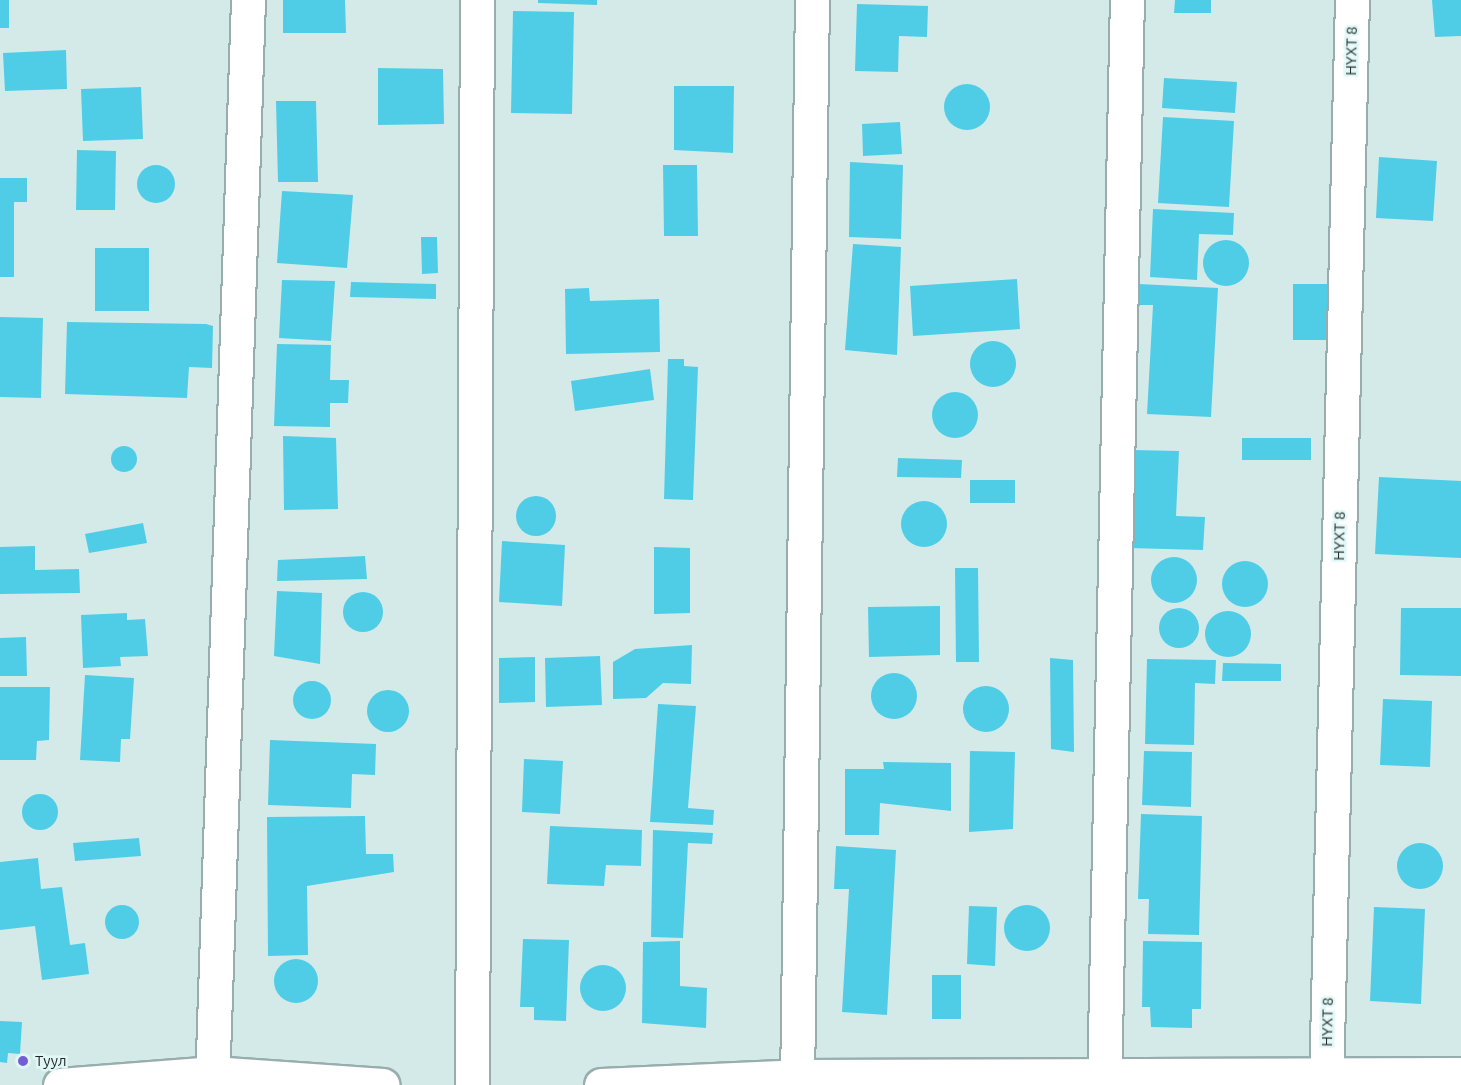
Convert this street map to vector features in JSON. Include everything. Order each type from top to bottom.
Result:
[{"type":"street","points":[[212,1079],[248,0]]},
{"type":"street","points":[[472,1085],[477,0]]},
{"type":"street","points":[[797,1080],[812,0]]},
{"type":"street","points":[[1104,1080],[1127,0]]},
{"type":"street","name":"НҮХТ 8","points":[[1326,1079],[1352,0]]},
{"type":"street","points":[[601,1085],[797,1080],[1326,1079],[1461,1074]]},
{"type":"street","points":[[60,1085],[212,1079],[383,1085]]},
{"type":"building","points":[[0,0],[9,0],[9,28],[0,28]]},
{"type":"building","points":[[283,0],[345,0],[346,33],[283,33]]},
{"type":"building","points":[[538,0],[597,0],[597,5],[538,3]]},
{"type":"building","points":[[1175,0],[1211,0],[1211,13],[1174,13]]},
{"type":"building","points":[[1432,0],[1461,0],[1461,36],[1435,37]]},
{"type":"building","points":[[857,4],[928,6],[927,37],[899,36],[898,72],[855,71]]},
{"type":"building","points":[[513,11],[574,12],[572,114],[511,113]]},
{"type":"building","points":[[66,50],[67,89],[5,91],[3,53]]},
{"type":"building","points":[[378,68],[443,69],[444,124],[378,125]]},
{"type":"building","points":[[1164,78],[1237,82],[1235,113],[1162,108]]},
{"type":"building","points":[[967,84],[983,91],[990,107],[983,123],[967,130],[951,123],[944,107],[951,91]]},
{"type":"building","points":[[674,86],[734,86],[733,153],[674,150]]},
{"type":"building","points":[[141,87],[143,139],[83,141],[81,89]]},
{"type":"building","points":[[276,101],[316,101],[318,182],[278,182]]},
{"type":"building","points":[[1163,117],[1234,121],[1229,207],[1158,203]]},
{"type":"building","points":[[900,122],[902,154],[863,156],[862,124]]},
{"type":"building","points":[[77,150],[116,151],[115,210],[76,210]]},
{"type":"building","points":[[1379,157],[1437,161],[1433,221],[1376,218]]},
{"type":"building","points":[[850,162],[903,165],[901,239],[849,237]]},
{"type":"building","points":[[156,165],[170,170],[175,184],[170,198],[156,203],[142,198],[137,184],[142,170]]},
{"type":"building","points":[[663,165],[697,165],[698,236],[664,236]]},
{"type":"building","points":[[0,178],[27,178],[27,202],[14,202],[14,277],[0,277]]},
{"type":"building","points":[[282,191],[353,195],[347,268],[277,263]]},
{"type":"building","points":[[1153,209],[1234,213],[1233,235],[1199,234],[1197,280],[1150,277]]},
{"type":"building","points":[[421,237],[437,237],[438,273],[422,274]]},
{"type":"building","points":[[1226,240],[1242,247],[1249,263],[1242,279],[1226,286],[1210,279],[1203,263],[1210,247]]},
{"type":"building","points":[[853,244],[901,247],[897,355],[845,350]]},
{"type":"building","points":[[95,248],[149,248],[149,311],[95,311]]},
{"type":"building","points":[[1017,279],[1020,329],[913,336],[910,286]]},
{"type":"building","points":[[282,280],[335,281],[331,341],[279,338]]},
{"type":"building","points":[[351,282],[436,284],[436,299],[350,297]]},
{"type":"building","points":[[1139,284],[1218,288],[1211,417],[1147,414],[1153,305],[1138,305]]},
{"type":"building","points":[[1293,284],[1332,284],[1332,340],[1293,340]]},
{"type":"building","points":[[589,288],[590,301],[659,299],[660,352],[566,354],[565,289]]},
{"type":"building","points":[[0,317],[43,318],[41,398],[0,397]]},
{"type":"building","points":[[67,322],[206,324],[213,326],[212,368],[189,367],[187,398],[65,394]]},
{"type":"building","points":[[993,341],[1009,348],[1016,364],[1009,380],[993,387],[977,380],[970,364],[977,348]]},
{"type":"building","points":[[277,344],[331,345],[330,380],[349,380],[348,403],[330,403],[330,427],[274,426]]},
{"type":"building","points":[[668,359],[684,359],[684,366],[698,367],[693,500],[664,499]]},
{"type":"building","points":[[650,369],[654,400],[575,411],[571,381]]},
{"type":"building","points":[[955,392],[971,399],[978,415],[971,431],[955,438],[939,431],[932,415],[939,399]]},
{"type":"building","points":[[283,436],[336,438],[338,509],[284,510]]},
{"type":"building","points":[[1242,438],[1311,438],[1311,460],[1242,460]]},
{"type":"building","points":[[124,446],[133,450],[137,459],[133,468],[124,472],[115,468],[111,459],[115,450]]},
{"type":"building","points":[[1133,450],[1179,451],[1176,516],[1205,517],[1203,550],[1129,548]]},
{"type":"building","points":[[898,458],[962,460],[961,478],[897,477]]},
{"type":"building","points":[[1379,477],[1461,481],[1461,558],[1375,554]]},
{"type":"building","points":[[970,480],[1015,480],[1015,503],[970,503]]},
{"type":"building","points":[[536,496],[544,497],[550,502],[555,508],[555,524],[550,530],[544,535],[536,536],[528,535],[522,530],[517,524],[516,516],[517,508],[522,502],[528,497]]},
{"type":"building","points":[[924,501],[940,508],[947,524],[940,540],[924,547],[908,540],[901,524],[908,508]]},
{"type":"building","points":[[143,523],[147,543],[89,553],[85,534]]},
{"type":"building","points":[[502,541],[565,545],[562,606],[499,602]]},
{"type":"building","points":[[35,546],[35,570],[79,569],[80,593],[0,594],[0,547]]},
{"type":"building","points":[[654,547],[690,548],[690,613],[654,614]]},
{"type":"building","points":[[365,556],[367,579],[277,581],[278,560]]},
{"type":"building","points":[[1174,557],[1190,564],[1197,580],[1190,596],[1174,603],[1158,596],[1151,580],[1158,564]]},
{"type":"building","points":[[1245,561],[1261,568],[1268,584],[1261,600],[1245,607],[1229,600],[1222,584],[1229,568]]},
{"type":"building","points":[[955,568],[978,568],[979,662],[956,662]]},
{"type":"building","points":[[277,591],[322,593],[320,664],[274,656]]},
{"type":"building","points":[[363,592],[377,598],[383,612],[377,626],[363,632],[349,626],[343,612],[349,598]]},
{"type":"building","points":[[940,606],[940,655],[869,657],[868,607]]},
{"type":"building","points":[[1179,608],[1193,614],[1199,628],[1193,642],[1179,648],[1165,642],[1159,628],[1165,614]]},
{"type":"building","points":[[1401,608],[1461,608],[1461,676],[1400,675]]},
{"type":"building","points":[[1228,611],[1244,618],[1251,634],[1244,650],[1228,657],[1212,650],[1205,634],[1212,618]]},
{"type":"building","points":[[127,613],[127,620],[145,619],[148,656],[120,657],[121,666],[83,668],[81,615]]},
{"type":"building","points":[[26,637],[27,676],[0,676],[0,638]]},
{"type":"building","points":[[692,645],[691,684],[663,683],[646,698],[613,699],[613,662],[635,649]]},
{"type":"building","points":[[600,656],[602,705],[546,707],[545,658]]},
{"type":"building","points":[[535,657],[535,702],[499,703],[499,658]]},
{"type":"building","points":[[1050,658],[1073,660],[1074,752],[1051,749]]},
{"type":"building","points":[[1147,659],[1216,660],[1215,684],[1195,683],[1194,745],[1145,744]]},
{"type":"building","points":[[1223,663],[1281,664],[1281,681],[1222,681]]},
{"type":"building","points":[[894,673],[910,680],[917,696],[910,712],[894,719],[878,712],[871,696],[878,680]]},
{"type":"building","points":[[85,675],[134,678],[130,739],[121,739],[120,762],[80,760]]},
{"type":"building","points":[[312,681],[326,686],[331,700],[326,714],[312,719],[298,714],[293,700],[298,686]]},
{"type":"building","points":[[986,686],[1002,693],[1009,709],[1002,725],[986,732],[970,725],[963,709],[970,693]]},
{"type":"building","points":[[0,687],[50,687],[49,740],[37,741],[36,760],[0,760]]},
{"type":"building","points":[[388,690],[403,696],[409,711],[403,726],[388,732],[373,726],[367,711],[373,696]]},
{"type":"building","points":[[1383,699],[1432,701],[1430,767],[1380,765]]},
{"type":"building","points":[[658,704],[696,706],[688,808],[714,810],[713,825],[650,822]]},
{"type":"building","points":[[270,740],[376,744],[375,775],[352,774],[351,808],[268,805]]},
{"type":"building","points":[[970,751],[1015,752],[1013,829],[969,832]]},
{"type":"building","points":[[1144,751],[1192,752],[1191,807],[1142,805]]},
{"type":"building","points":[[524,759],[563,761],[560,814],[522,812]]},
{"type":"building","points":[[883,762],[951,763],[951,811],[880,803],[879,835],[845,835],[845,769],[884,769]]},
{"type":"building","points":[[40,794],[53,799],[58,812],[53,825],[40,830],[27,825],[22,812],[27,799]]},
{"type":"building","points":[[1141,814],[1202,816],[1199,935],[1148,934],[1149,899],[1138,899]]},
{"type":"building","points":[[365,816],[366,854],[393,854],[394,872],[307,886],[308,955],[268,956],[267,817]]},
{"type":"building","points":[[550,826],[642,830],[641,866],[606,865],[604,886],[547,884]]},
{"type":"building","points":[[653,830],[713,833],[712,844],[688,843],[683,938],[651,937]]},
{"type":"building","points":[[139,838],[141,856],[75,861],[73,843]]},
{"type":"building","points":[[1420,843],[1436,850],[1443,866],[1436,882],[1420,889],[1404,882],[1397,866],[1404,850]]},
{"type":"building","points":[[836,846],[896,850],[887,1015],[842,1012],[849,889],[834,889]]},
{"type":"building","points":[[38,858],[41,889],[62,887],[70,945],[85,943],[89,974],[42,980],[35,926],[0,930],[0,862]]},
{"type":"building","points":[[122,905],[134,910],[139,922],[134,934],[122,939],[110,934],[105,922],[110,910]]},
{"type":"building","points":[[1027,905],[1043,912],[1050,928],[1043,944],[1027,951],[1011,944],[1004,928],[1011,912]]},
{"type":"building","points":[[969,906],[997,907],[995,966],[967,964]]},
{"type":"building","points":[[1374,907],[1425,909],[1421,1004],[1370,1001]]},
{"type":"building","points":[[523,939],[569,940],[566,1021],[534,1020],[534,1007],[520,1007]]},
{"type":"building","points":[[680,941],[680,986],[707,988],[706,1028],[642,1023],[643,942]]},
{"type":"building","points":[[1143,941],[1202,942],[1201,1009],[1192,1009],[1192,1028],[1151,1027],[1150,1007],[1142,1007]]},
{"type":"building","points":[[296,959],[305,960],[312,965],[317,972],[317,990],[312,997],[305,1002],[296,1003],[287,1002],[280,997],[275,990],[274,981],[275,972],[280,965],[287,960]]},
{"type":"building","points":[[603,965],[619,972],[626,988],[619,1004],[603,1011],[587,1004],[580,988],[587,972]]},
{"type":"building","points":[[932,975],[961,975],[961,1019],[932,1019]]},
{"type":"building","points":[[0,1021],[22,1022],[20,1054],[8,1053],[7,1063],[0,1062]]},
{"type":"place","name":"Туул","points":[[23,1061]]}]
